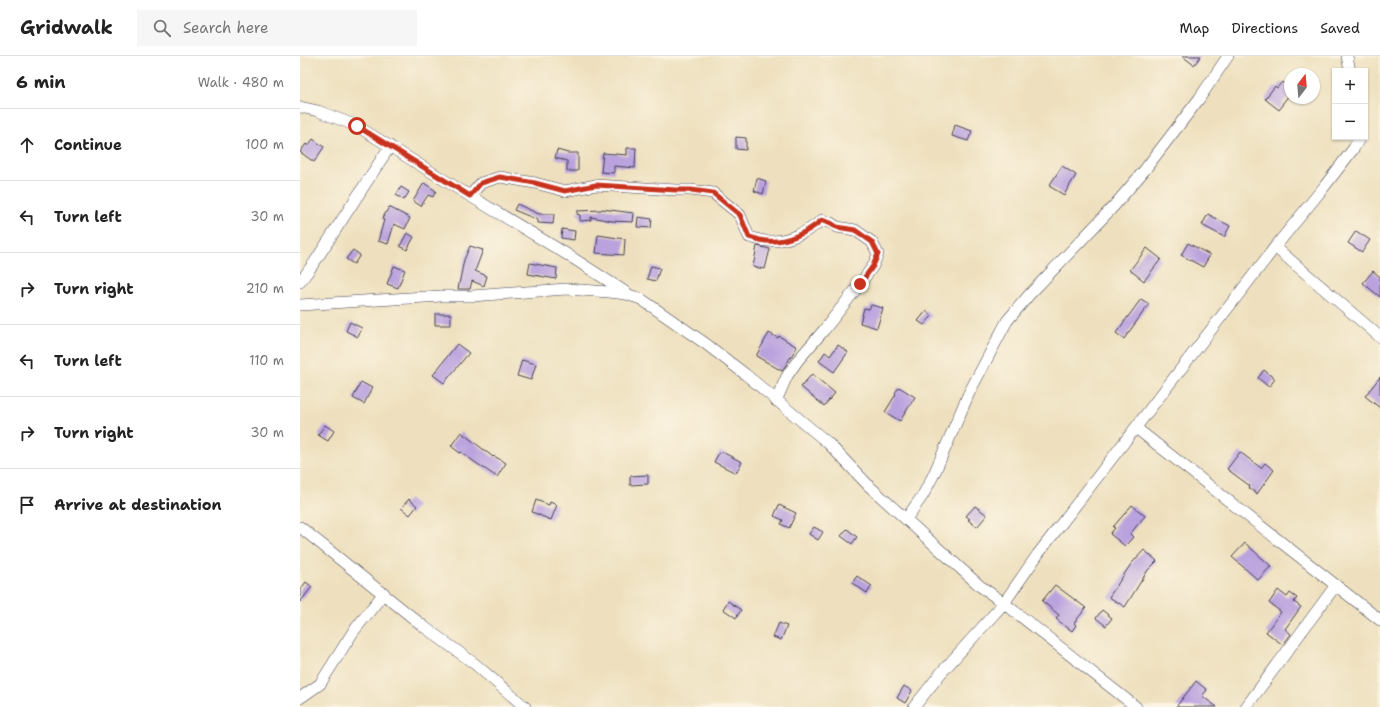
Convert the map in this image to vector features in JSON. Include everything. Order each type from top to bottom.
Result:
[{"type":"street","points":[[906,519],[923,495],[934,474],[969,393],[1007,321],[1029,295],[1113,207],[1143,172],[1199,99],[1228,56]]},
{"type":"street","points":[[1347,56],[1349,68]]},
{"type":"street","points":[[300,107],[318,111],[357,126],[568,255],[633,297],[650,305],[706,344],[745,374],[828,443],[869,486],[980,586],[1004,603],[1136,707]]},
{"type":"street","points":[[914,707],[1004,603],[1038,554],[1275,247],[1324,187],[1358,140]]},
{"type":"street","points":[[300,282],[390,146]]},
{"type":"street","points":[[470,196],[481,183],[500,177],[535,183],[565,191],[596,185],[691,190],[713,193],[740,215],[749,237],[767,241],[783,240],[812,229],[822,220],[837,227],[855,230],[861,234],[872,242],[878,254],[873,266],[824,330],[798,360],[787,376],[776,401]]},
{"type":"street","points":[[1275,247],[1380,337]]},
{"type":"street","points":[[300,305],[441,296],[472,296],[566,289],[609,292],[633,297]]},
{"type":"street","points":[[1136,428],[1380,620]]},
{"type":"street","points":[[300,527],[326,549],[384,593],[423,626],[475,664],[525,707]]},
{"type":"street","points":[[1246,707],[1336,585]]},
{"type":"street","points":[[300,698],[320,684],[352,632],[384,593]]},
{"type":"building","points":[[1182,56],[1201,56],[1194,65]]},
{"type":"building","points":[[1282,82],[1284,84],[1284,102],[1279,110],[1265,99],[1275,86],[1277,88]]},
{"type":"building","points":[[955,125],[972,131],[968,141],[952,136]]},
{"type":"building","points":[[736,137],[746,138],[746,150],[736,149]]},
{"type":"building","points":[[313,139],[324,147],[314,162],[300,152],[306,144],[308,146]]},
{"type":"building","points":[[627,148],[636,148],[635,168],[614,166],[614,173],[601,172],[603,153],[627,155]]},
{"type":"building","points":[[557,150],[568,153],[578,153],[578,171],[567,171],[567,161],[555,158]]},
{"type":"building","points":[[1062,166],[1076,175],[1064,195],[1049,186]]},
{"type":"building","points":[[757,178],[766,181],[763,194],[754,191]]},
{"type":"building","points":[[424,183],[436,191],[433,197],[428,195],[421,206],[413,201]]},
{"type":"building","points":[[401,187],[409,192],[404,200],[396,195]]},
{"type":"building","points":[[517,204],[539,214],[554,214],[553,224],[538,223],[538,220],[514,210]]},
{"type":"building","points":[[389,207],[410,218],[405,229],[394,224],[388,244],[378,241],[384,220],[382,219]]},
{"type":"building","points":[[602,209],[634,213],[633,222],[612,221],[591,217],[591,220],[580,221],[580,215],[577,214],[577,211]]},
{"type":"building","points":[[1208,214],[1230,226],[1224,237],[1202,225]]},
{"type":"building","points":[[638,217],[652,219],[651,228],[637,227]]},
{"type":"building","points":[[562,229],[575,231],[574,240],[561,238]]},
{"type":"building","points":[[1356,231],[1370,240],[1362,252],[1348,243]]},
{"type":"building","points":[[407,233],[414,237],[407,250],[400,246]]},
{"type":"building","points":[[598,235],[625,239],[624,255],[596,253]]},
{"type":"building","points":[[1188,243],[1210,255],[1203,267],[1181,255]]},
{"type":"building","points":[[470,246],[483,250],[475,271],[487,276],[484,286],[472,281],[470,289],[458,289],[464,260]]},
{"type":"building","points":[[757,246],[770,249],[765,269],[753,267]]},
{"type":"building","points":[[1147,248],[1161,259],[1144,281],[1130,270]]},
{"type":"building","points":[[353,250],[360,255],[354,264],[346,259]]},
{"type":"building","points":[[530,263],[557,268],[556,279],[528,274]]},
{"type":"building","points":[[394,266],[405,270],[398,288],[387,284]]},
{"type":"building","points":[[651,266],[660,268],[656,281],[647,279]]},
{"type":"building","points":[[1373,271],[1380,277],[1380,297],[1363,283]]},
{"type":"building","points":[[1141,299],[1149,304],[1124,339],[1116,333]]},
{"type":"building","points":[[871,305],[883,308],[877,328],[860,323],[864,308],[869,309]]},
{"type":"building","points":[[926,311],[932,316],[924,325],[918,321]]},
{"type":"building","points":[[435,314],[451,314],[451,325],[435,325]]},
{"type":"building","points":[[350,322],[362,328],[358,337],[346,331]]},
{"type":"building","points":[[769,333],[778,338],[779,336],[797,347],[782,371],[756,356]]},
{"type":"building","points":[[457,344],[469,353],[444,383],[433,375]]},
{"type":"building","points":[[838,345],[848,352],[834,372],[819,361],[825,352],[830,356]]},
{"type":"building","points":[[522,360],[536,364],[531,380],[517,376]]},
{"type":"building","points":[[1264,370],[1275,379],[1269,387],[1258,378]]},
{"type":"building","points":[[812,374],[835,393],[824,406],[801,387]]},
{"type":"building","points":[[1380,377],[1380,408],[1365,396]]},
{"type":"building","points":[[361,382],[372,388],[364,404],[353,398]]},
{"type":"building","points":[[899,387],[915,397],[900,421],[885,412]]},
{"type":"building","points":[[325,425],[334,431],[328,441],[318,435]]},
{"type":"building","points":[[461,432],[493,457],[494,456],[506,463],[497,477],[451,446]]},
{"type":"building","points":[[720,451],[742,462],[736,473],[714,462]]},
{"type":"building","points":[[1240,452],[1261,468],[1265,463],[1274,470],[1257,494],[1249,488],[1250,486],[1227,469]]},
{"type":"building","points":[[648,475],[648,484],[630,485],[630,476]]},
{"type":"building","points":[[409,499],[417,506],[410,515],[401,508]]},
{"type":"building","points":[[536,500],[549,505],[550,502],[557,505],[551,520],[532,512]]},
{"type":"building","points":[[779,505],[796,513],[789,528],[781,524],[783,520],[774,516]]},
{"type":"building","points":[[1132,505],[1145,516],[1130,534],[1133,537],[1125,546],[1110,534],[1115,528],[1113,527]]},
{"type":"building","points":[[975,506],[987,515],[977,527],[968,520],[970,519],[966,516]]},
{"type":"building","points":[[814,527],[823,532],[818,540],[809,534]]},
{"type":"building","points":[[847,529],[857,537],[852,544],[841,536]]},
{"type":"building","points":[[1245,543],[1271,566],[1258,580],[1232,557]]},
{"type":"building","points":[[1144,550],[1157,561],[1148,570],[1125,607],[1109,597],[1131,564]]},
{"type":"building","points":[[857,576],[872,586],[867,593],[852,583]]},
{"type":"building","points":[[306,582],[312,587],[300,602],[300,590]]},
{"type":"building","points":[[1055,585],[1086,608],[1074,623],[1076,625],[1072,631],[1056,619],[1059,615],[1042,601]]},
{"type":"building","points":[[1278,590],[1287,597],[1290,593],[1297,598],[1294,602],[1301,607],[1285,629],[1291,634],[1283,645],[1266,632],[1281,612],[1269,603]]},
{"type":"building","points":[[728,601],[741,610],[736,618],[723,609]]},
{"type":"building","points":[[1102,610],[1112,618],[1106,626],[1096,618]]},
{"type":"building","points":[[779,623],[787,626],[781,640],[773,637]]},
{"type":"building","points":[[1196,681],[1207,690],[1202,696],[1217,707],[1176,707]]},
{"type":"building","points":[[904,686],[912,691],[905,703],[897,698]]},
{"type":"route","points":[[357,126],[470,196],[481,183],[500,177],[535,183],[565,191],[596,185],[691,190],[713,193],[740,215],[749,237],[767,241],[783,240],[812,229],[822,220],[837,227],[855,230],[872,242],[878,254],[873,266],[860,284]]}]
